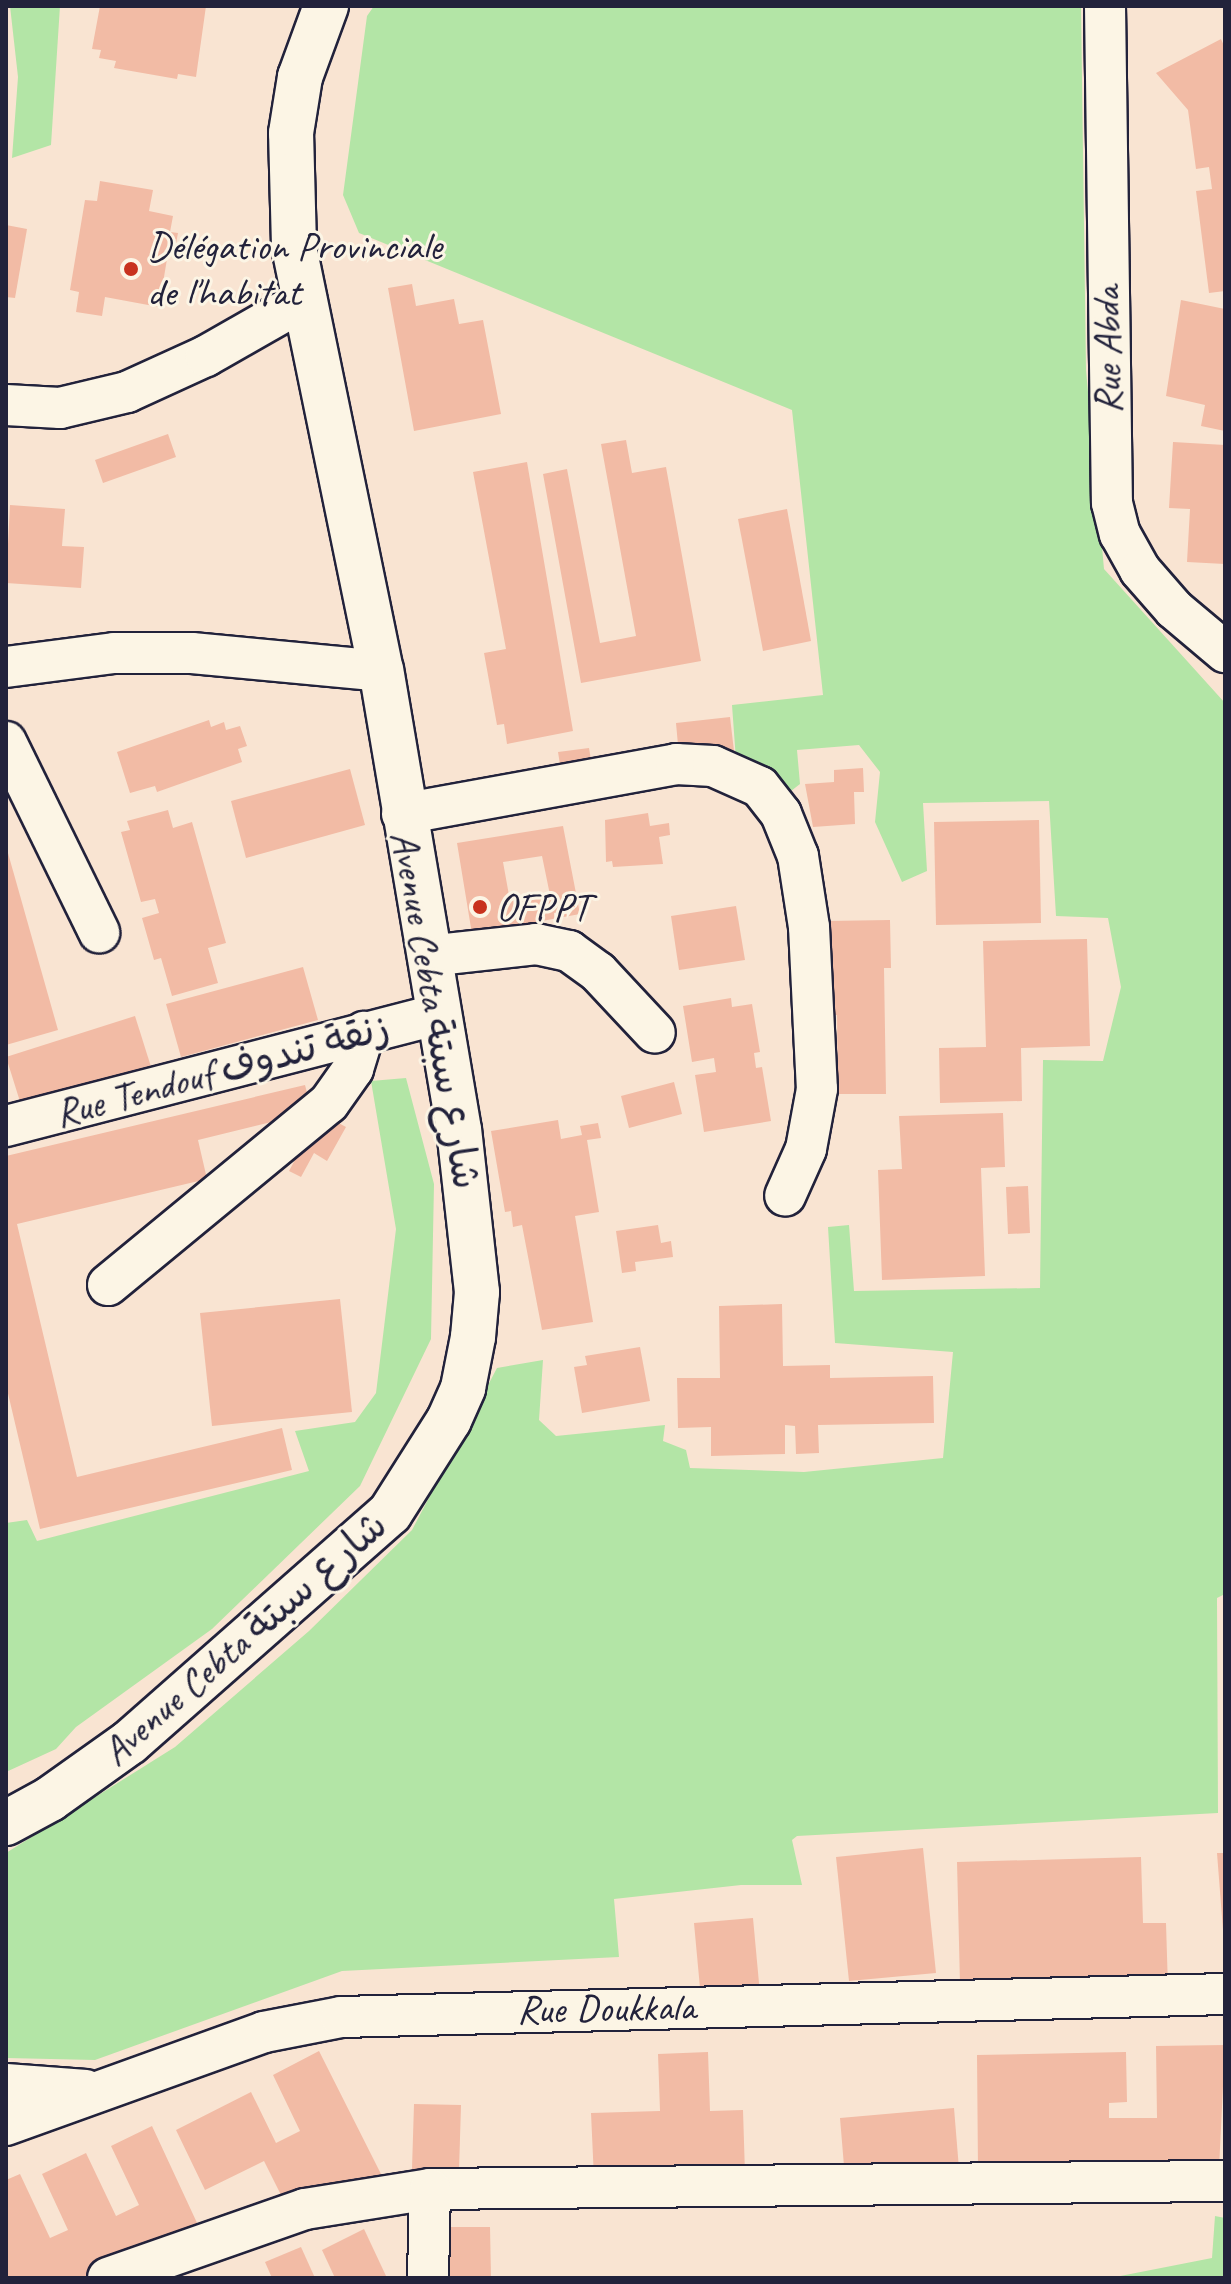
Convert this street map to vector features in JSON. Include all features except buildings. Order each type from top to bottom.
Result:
[{"type":"street","name":"Avenue Cebta شارع سبتة","points":[[6,1823],[50,1799],[130,1742],[332,1568],[390,1513],[437,1443],[463,1388],[477,1292],[468,1191],[402,814],[381,671],[294,246],[289,156],[300,77],[326,6]]},
{"type":"street","name":"Rue Abda","points":[[1105,6],[1112,503],[1120,534],[1140,570],[1174,609],[1225,652]]},
{"type":"street","points":[[6,405],[60,408],[127,392],[206,356],[306,299]]},
{"type":"street","points":[[6,667],[114,653],[192,653],[381,671]]},
{"type":"street","points":[[6,742],[99,932]]},
{"type":"street","points":[[402,814],[676,764],[713,766],[760,787],[781,814],[798,856],[809,927],[815,1113],[802,1162],[785,1196]]},
{"type":"street","points":[[428,956],[536,944],[569,951],[598,972],[655,1033]]},
{"type":"street","name":"Rue Tendouf زنقة تندوف","points":[[6,1126],[438,1014]]},
{"type":"street","points":[[108,1285],[329,1103],[353,1069],[364,1032]]},
{"type":"street","name":"Rue Doukkala","points":[[6,2125],[282,2027],[363,2015],[1225,1994]]},
{"type":"street","points":[[6,2084],[100,2091]]},
{"type":"street","points":[[108,2278],[305,2209],[430,2189],[1225,2181]]},
{"type":"street","points":[[428,2278],[430,2189]]},
{"type":"green space","points":[[10,6],[60,6],[51,145],[12,158],[18,77]]},
{"type":"green space","points":[[374,6],[1081,6],[1086,370],[1104,569],[1225,703],[1225,1594],[1217,1598],[1218,1813],[797,1836],[792,1840],[802,1885],[741,1885],[614,1899],[619,1957],[342,1971],[95,2060],[6,2058],[6,1853],[175,1747],[309,1631],[412,1530],[497,1368],[543,1360],[539,1420],[556,1436],[665,1425],[663,1441],[686,1450],[690,1468],[804,1472],[943,1458],[953,1352],[835,1343],[828,1227],[849,1225],[854,1291],[1040,1288],[1043,1060],[1103,1061],[1121,987],[1108,918],[1056,916],[1049,801],[923,803],[927,871],[902,882],[875,822],[880,772],[859,745],[797,750],[800,784],[791,791],[736,760],[732,705],[823,695],[792,410],[359,233],[343,195],[367,16]]},
{"type":"green space","points":[[406,1078],[434,1184],[431,1339],[360,1486],[212,1629],[76,1727],[56,1749],[6,1772],[6,1523],[27,1520],[37,1541],[309,1471],[295,1431],[355,1422],[376,1393],[396,1229],[371,1081]]},
{"type":"green space","points":[[1215,2216],[1225,2218],[1225,2278],[1110,2278],[1212,2258]]},
{"type":"place","name":"Délégation Provinciale de l'habitat","points":[[131,269]]},
{"type":"place","name":"OFPPT","points":[[480,907]]}]
